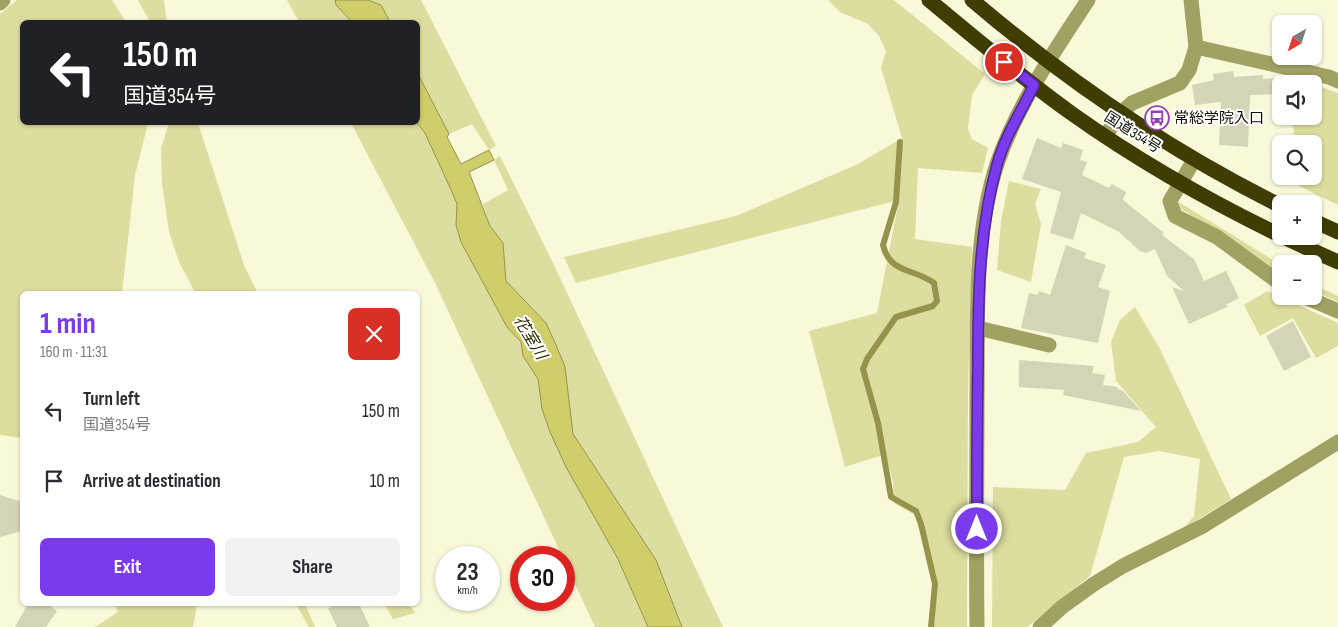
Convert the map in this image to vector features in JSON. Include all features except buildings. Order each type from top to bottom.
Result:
[{"type":"highway","name":"国道354号","points":[[929,0],[1034,85],[1105,136],[1180,181],[1285,239],[1338,262]]},
{"type":"highway","name":"国道354号","points":[[972,0],[1046,61],[1121,113],[1194,160],[1272,201]]},
{"type":"highway","points":[[1322,225],[1338,232]]},
{"type":"street","points":[[0,3],[4,0]]},
{"type":"street","points":[[977,627],[978,328],[982,250],[989,202],[998,163],[1010,128],[1046,61],[1088,0]]},
{"type":"street","points":[[1105,136],[1121,113],[1145,96],[1180,83],[1189,70],[1196,48],[1191,0]]},
{"type":"street","points":[[1196,48],[1329,77],[1338,81]]},
{"type":"street","points":[[1194,160],[1170,201],[1175,216],[1217,237],[1272,277]]},
{"type":"street","points":[[1322,304],[1338,312]]},
{"type":"street","points":[[978,328],[1049,345]]},
{"type":"street","points":[[1040,627],[1062,607],[1101,579],[1202,526],[1338,442]]},
{"type":"green space","points":[[17,0],[112,0],[125,20],[20,20],[20,125],[148,125],[135,175],[122,291],[20,291],[20,438],[0,435],[0,14]]},
{"type":"green space","points":[[138,0],[164,0],[167,20],[149,20]]},
{"type":"green space","points":[[287,0],[335,0],[336,5],[350,20],[298,20]]},
{"type":"green space","points":[[368,0],[421,0],[496,146],[489,150],[472,124],[449,134],[420,78],[420,20],[389,20],[381,5]]},
{"type":"green space","points":[[828,0],[894,0],[985,74],[972,95],[968,129],[972,139],[988,148],[982,173],[918,168],[915,239],[972,247],[968,391],[967,627],[931,627],[937,584],[922,519],[894,503],[893,482],[886,454],[845,467],[809,331],[877,313],[899,200],[576,283],[564,257],[736,216],[856,165],[902,138],[881,68],[886,51],[879,36],[868,24],[840,12]]},
{"type":"green space","points":[[1322,88],[1338,93],[1338,205],[1322,197],[1322,195],[1317,195],[1299,186],[1322,185],[1322,135],[1294,135],[1293,125],[1322,125]]},
{"type":"green space","points":[[168,125],[199,125],[244,265],[257,291],[194,291],[179,262],[169,232],[162,184],[161,148]]},
{"type":"green space","points":[[352,125],[419,125],[425,133],[457,204],[456,225],[461,242],[507,327],[521,342],[523,356],[538,379],[542,409],[566,467],[618,559],[648,627],[595,627],[575,584],[575,546],[557,546],[435,283]]},
{"type":"green space","points":[[500,156],[554,265],[723,627],[682,627],[656,560],[573,434],[546,323],[506,281],[503,243],[490,226],[483,204],[508,190],[494,160]]},
{"type":"green space","points":[[1009,181],[1041,189],[1035,204],[1041,224],[1031,282],[997,270],[1001,221]]},
{"type":"green space","points":[[1179,202],[1272,259],[1272,269],[1224,235],[1181,209]]},
{"type":"green space","points":[[1322,289],[1338,296],[1338,302],[1322,295]]},
{"type":"green space","points":[[1267,291],[1272,293],[1272,305],[1298,305],[1338,323],[1338,346],[1316,358],[1293,318],[1260,336],[1244,305]]},
{"type":"green space","points":[[1135,307],[1160,349],[1231,499],[1184,528],[1194,516],[1200,459],[1159,451],[1124,457],[1090,576],[1027,627],[992,627],[993,487],[1065,490],[1086,453],[1138,442],[1156,427],[1116,381],[1111,342],[1120,320]]},
{"type":"green space","points":[[115,606],[197,606],[193,627],[95,627],[118,612]]},
{"type":"green space","points":[[297,606],[306,606],[315,627],[309,627]]},
{"type":"green space","points":[[385,606],[410,606],[415,613],[393,619]]},
{"type":"water","points":[[335,0],[368,0],[381,5],[389,20],[350,20],[336,5]]},
{"type":"water","name":"花室川","points":[[420,78],[449,134],[447,137],[461,164],[489,150],[494,160],[469,172],[490,226],[503,243],[506,281],[546,323],[565,367],[573,434],[656,560],[682,627],[648,627],[618,559],[566,467],[550,432],[542,409],[538,379],[523,356],[521,342],[507,327],[461,242],[456,225],[457,204],[425,133],[419,125]]},
{"type":"waterway","points":[[900,142],[896,202],[883,245],[886,254],[897,266],[934,283],[937,301],[933,306],[896,317],[867,359],[863,369],[878,423],[891,497],[916,511],[921,524],[935,584],[931,627]]},
{"type":"place","name":"常総学院入口","points":[[1157,118]]},
{"type":"route","points":[[977,529],[978,328],[982,250],[989,202],[998,163],[1010,128],[1034,85],[1004,62]]}]
